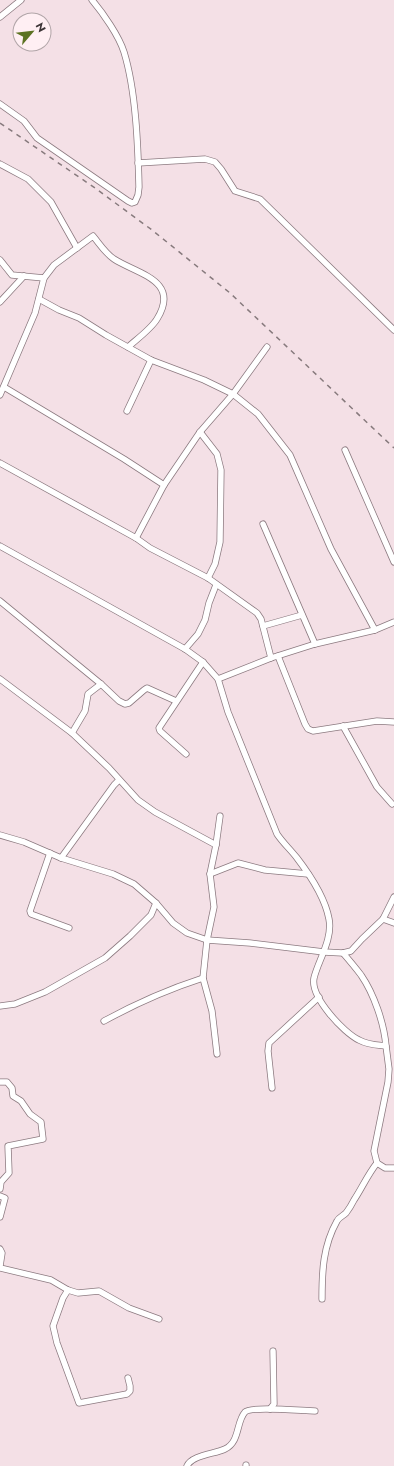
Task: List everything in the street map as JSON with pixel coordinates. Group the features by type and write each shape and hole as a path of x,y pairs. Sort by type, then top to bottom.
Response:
{"street":[{"path":"8,0 15,5"},
{"path":"0,17 21,0"},
{"path":"0,104 24,121 37,138 132,203 135,202 139,187 131,82 124,51 104,15 92,0"},
{"path":"138,163 206,159 215,162 222,169 236,191 260,199 316,256 394,330"},
{"path":"0,164 28,180 51,202 77,248"},
{"path":"0,395 35,313 44,278 54,265 93,236 112,258 153,279 161,288 164,300 156,320 128,347"},
{"path":"0,260 12,275 44,278"},
{"path":"0,302 24,276"},
{"path":"39,299 59,310 79,318 151,360 204,380 233,394 258,414 290,455 331,549 375,630"},
{"path":"136,538 164,485 200,432 233,394 267,347"},
{"path":"127,411 151,360"},
{"path":"4,387 124,459 164,485"},
{"path":"200,432 217,454 222,470 220,542 215,564 208,578"},
{"path":"345,450 394,562"},
{"path":"0,463 136,538 150,548 208,578 257,613 263,626 271,658"},
{"path":"263,524 315,644"},
{"path":"0,546 186,648 203,662 218,679 228,712 277,834 308,874 324,901 329,926 324,952 314,979 314,986 318,997 332,1016 349,1034 367,1044 386,1046"},
{"path":"186,648 198,634 216,585"},
{"path":"0,601 101,684 119,701 129,704 147,688 176,701"},
{"path":"263,626 302,615"},
{"path":"218,679 271,658 315,644 375,630 394,622"},
{"path":"278,656 308,729 313,731 377,721 394,722"},
{"path":"186,754 160,731 159,728 203,662"},
{"path":"0,679 72,733 109,768 138,800 155,812 216,845"},
{"path":"72,733 85,711 88,694 101,684"},
{"path":"343,726 377,787 392,804"},
{"path":"61,858 119,780"},
{"path":"217,1054 212,1011 203,978 207,940 214,907 210,874 220,816"},
{"path":"0,835 24,842 61,858 113,874 134,884 156,903 173,923 187,933 207,940 343,953 351,951 362,938 383,919 394,897"},
{"path":"50,853 30,911 31,914 69,928"},
{"path":"210,874 238,863 265,870 308,874"},
{"path":"0,1006 15,1004 46,992 105,958 151,915 156,903"},
{"path":"383,919 394,923"},
{"path":"343,953 361,976 369,990 382,1020 386,1036 389,1069 388,1082 374,1151 377,1163 386,1168 394,1168"},
{"path":"104,1021 182,984 203,978"},
{"path":"272,1088 268,1051 269,1043 318,997"},
{"path":"0,1082 7,1082 12,1088 13,1096 21,1101 30,1114 41,1122 43,1139 8,1146 9,1173 1,1182 0,1189"},
{"path":"322,1299 324,1256 329,1238 338,1219 346,1213 366,1182 370,1172 377,1163"},
{"path":"0,1196 5,1198 0,1217"},
{"path":"0,1249 2,1254 0,1267 51,1280 68,1290 78,1293 99,1291 129,1308 159,1319"},
{"path":"68,1290 63,1298 53,1326 57,1343 79,1403 126,1394 130,1391 128,1378"},
{"path":"270,1409 274,1404 273,1351"},
{"path":"187,1466 192,1460 230,1446 234,1441 246,1411 270,1409 315,1411"}],"railway":[{"path":"0,123 95,188 152,230 230,293 394,448"}]}
